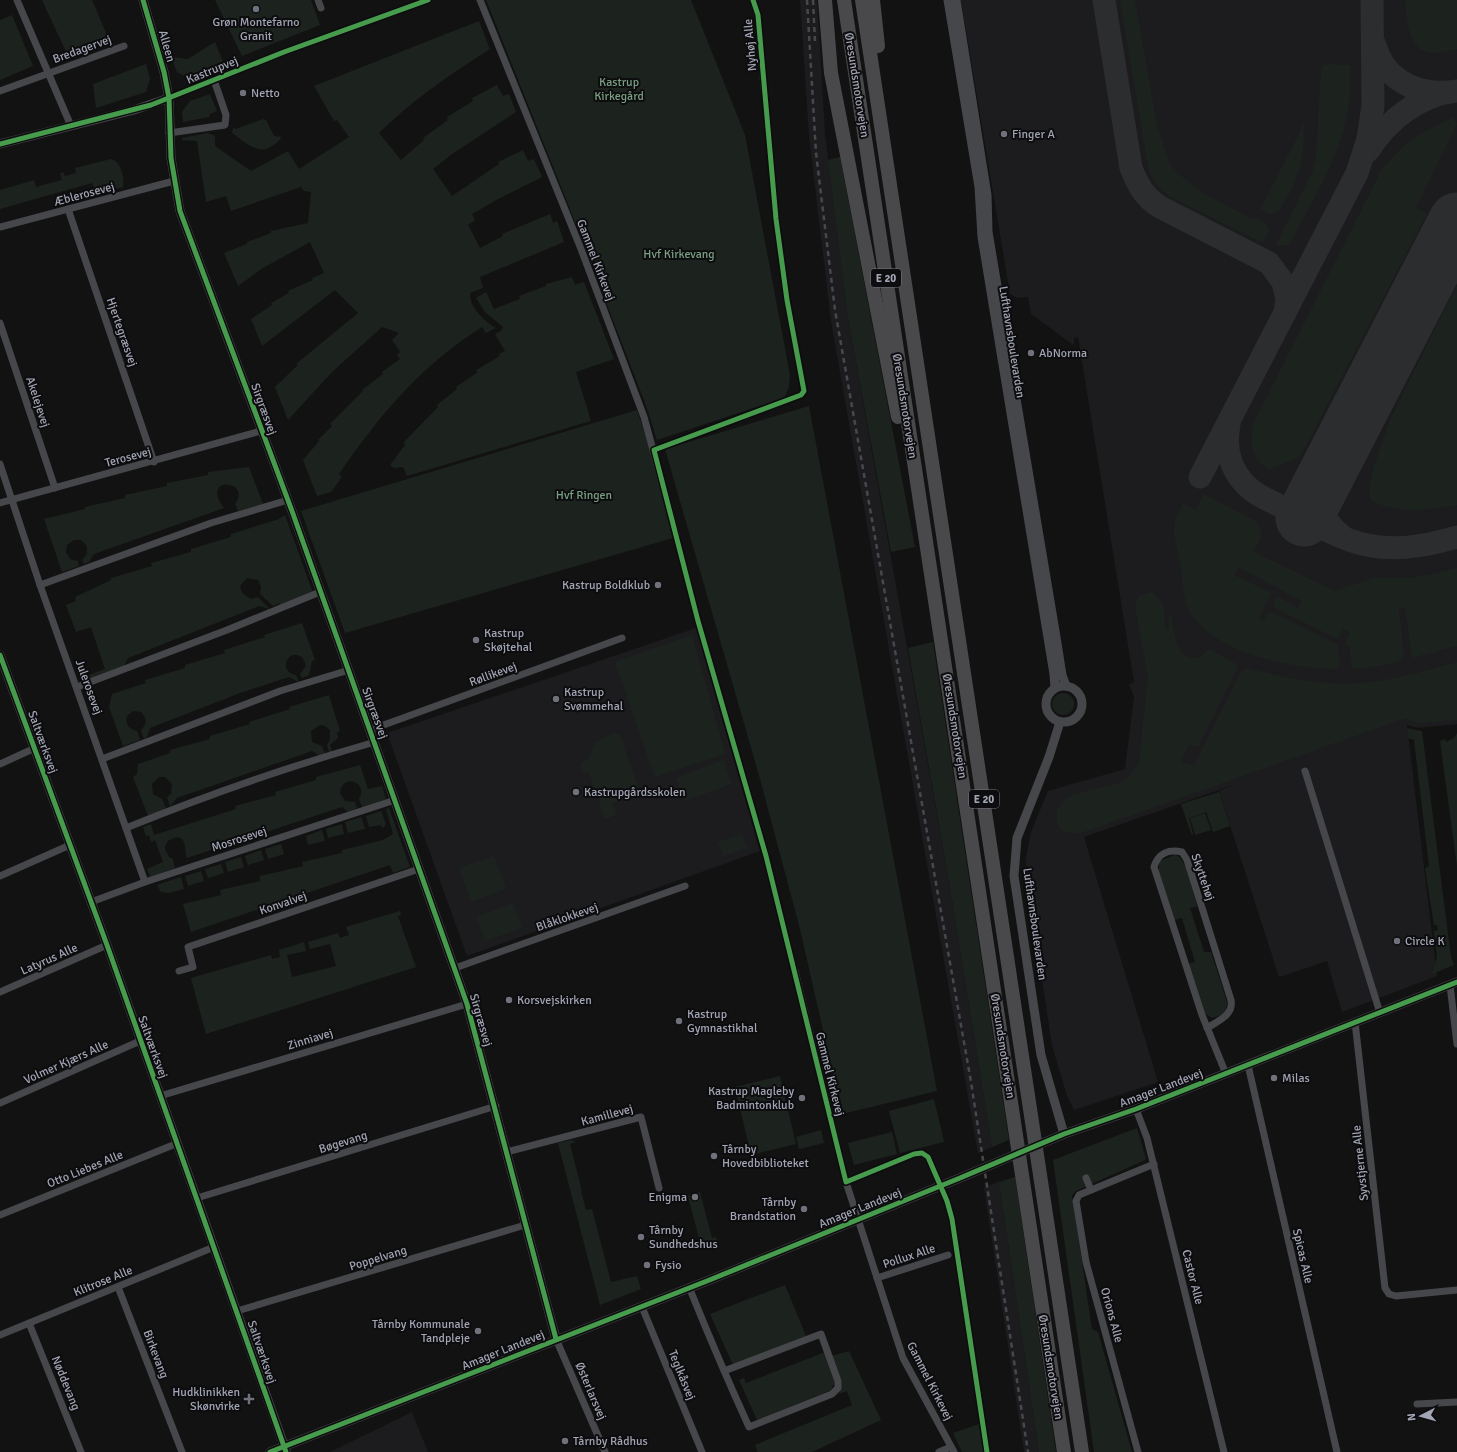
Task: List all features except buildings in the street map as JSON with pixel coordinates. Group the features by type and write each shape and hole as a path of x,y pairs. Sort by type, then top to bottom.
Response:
{"highway":[{"path":"825,0 831,73 915,507 928,557"},
{"name":"Øresundsmotorvejen","path":"844,0 1064,1452"},
{"name":"Øresundsmotorvejen","path":"862,0 1082,1452"},
{"path":"873,0 881,72 885,146"}],"street":[{"name":"Bredagervej","path":"17,0 71,126"},
{"name":"Alleen","path":"143,0 164,72 169,98"},
{"path":"318,0 321,8"},
{"name":"Kastrupvej","path":"0,144 134,110 426,0"},
{"name":"Gammel Kirkevej","path":"480,0 581,249 644,416 676,534"},
{"name":"Nyhøj Alle","path":"753,0 758,15 764,89"},
{"name":"Lufthavnsboulevarden","path":"948,0 979,187 982,237 1053,666 1055,688"},
{"name":"Lufthavnsboulevarden","path":"956,0 987,195 988,232 1062,675 1066,686"},
{"name":"Bredagervej","path":"0,91 124,46"},
{"name":"Kastrupvej","path":"169,133 225,125 226,115 214,80"},
{"name":"Sirgræsvej","path":"169,98 169,133 174,181 180,211 288,500 455,968 467,1004 496,1106 525,1225 556,1339"},
{"name":"Æblerosevej","path":"0,227 174,181"},
{"name":"Hjertegræsvej","path":"68,209 154,462"},
{"name":"Akelejevej","path":"0,322 55,488"},
{"name":"Terosevej","path":"0,504 261,431"},
{"name":"Julerosevej","path":"0,464 40,585 145,882"},
{"path":"40,585 211,523 288,500"},
{"path":"77,687 227,630 320,592"},
{"name":"Røllikevej","path":"370,730 622,638"},
{"name":"Saltværksvej","path":"0,655 107,945 285,1449"},
{"path":"102,759 280,691 349,670"},
{"path":"1066,686 1072,688 1080,696 1082,707 1076,717 1066,722 1060,722 1050,716 1046,705 1048,694 1055,688 1066,686"},
{"name":"Lufthavnsboulevarden","path":"1060,722 1050,757 1017,838 1014,876 1041,1055 1064,1134"},
{"name":"Sirgræsvej","path":"126,828 182,805 309,761 375,742"},
{"path":"0,764 35,748"},
{"path":"1305,771 1380,1013"},
{"name":"Mosrosevej","path":"91,902 145,882 395,800"},
{"path":"0,876 70,845"},
{"name":"Skyttehøj","path":"1207,1028 1226,1016 1230,1009 1231,1000 1187,860 1182,852 1173,850 1164,853 1156,859 1154,867 1207,1028 1226,1074"},
{"name":"Konvalvej","path":"179,971 193,967 188,947 419,869"},
{"name":"Blåklokkevej","path":"455,968 685,886"},
{"name":"Latyrus Alle","path":"0,992 107,945"},
{"name":"Gammel Kirkevej","path":"795,971 846,1182 903,1358 952,1449"},
{"path":"1454,984 1457,1044"},
{"name":"Amager Landevej","path":"270,1452 285,1449 556,1339 642,1307 960,1178 1064,1134 1136,1109 1454,984"},
{"name":"Zinniavej","path":"160,1096 467,1004"},
{"name":"Syvstjerne Alle","path":"1355,1022 1385,1288 1389,1294 1396,1296 1457,1290"},
{"name":"Volmer Kjærs Alle","path":"0,1103 140,1041"},
{"name":"Spicas Alle","path":"1248,1065 1337,1452"},
{"name":"Bøgevang","path":"197,1198 496,1106"},
{"name":"Castor Alle","path":"1136,1109 1147,1138 1154,1164 1224,1452"},
{"name":"Kamillevej","path":"507,1152 641,1117 659,1188"},
{"name":"Otto Liebes Alle","path":"0,1215 178,1144"},
{"name":"Orions Alle","path":"1138,1452 1086,1262 1076,1201 1078,1196 1154,1164"},
{"path":"1086,1178 1091,1190"},
{"name":"Poppelvang","path":"237,1312 525,1225"},
{"name":"Klitrose Alle","path":"0,1335 214,1247"},
{"name":"Pollux Alle","path":"877,1278 948,1255"},
{"name":"Birkevang","path":"118,1287 182,1452"},
{"path":"689,1288 724,1372 748,1427 832,1394 838,1388 838,1381 821,1334 724,1372"},
{"name":"Teglkåsvej","path":"642,1307 702,1452"},
{"name":"Nøddevang","path":"29,1323 81,1452"},
{"name":"Østerlarsvej","path":"556,1339 605,1452"},
{"path":"1417,1404 1457,1402"},
{"path":"939,1452 952,1449"}],"shaded area":[{"path":"800,0 817,0 825,134 848,318 950,887 992,1147 978,1153 831,321 809,136"},
{"path":"961,0 1457,0 1457,724 1418,728 1407,725 1437,976 1342,1012 1327,961 1279,977 1219,791 1236,784 1084,837 1158,1082 1074,1110 1067,1096 1052,1045 1027,883 1026,857 1031,832 1048,791 1125,769 1134,696 1129,685 1134,682 1078,337 1074,338 1074,344 1072,344 1031,314 1028,297 1018,298 1010,294"},
{"name":"Kastrupgårdsskolen","path":"696,628 760,851 467,956 387,733"},
{"path":"999,1182 1039,1452 1024,1452 984,1187"},
{"path":"412,1412 428,1452 330,1452"}],"green space":[{"path":"42,0 92,0 109,40 68,56"},
{"path":"215,0 311,0 320,25 242,56"},
{"path":"486,0 691,0 745,135 790,375 789,387 784,398 657,440 647,408 568,204"},
{"path":"1120,0 1135,0 1157,126 1171,168 1203,193 1254,220 1256,218 1266,224 1269,231 1263,242 1258,241 1169,196 1159,187 1149,172"},
{"path":"1405,0 1457,0 1457,49 1429,53 1420,48 1415,43 1409,30"},
{"path":"12,15 33,66 0,80 0,20"},
{"path":"479,21 490,49 446,78 418,99 379,133 401,160 424,140 423,138 448,120 447,117 473,101 472,98 497,85 503,96 509,94 516,112 452,154 433,169 452,196 499,164 498,162 523,150 528,161 534,159 542,177 472,214 475,220 468,225 480,248 503,236 502,234 550,214 553,223 557,221 564,242 480,277 483,288 470,293 470,298 478,314 496,328 486,333 482,327 439,358 420,375 386,412 354,452 339,474 342,477 331,492 317,496 303,460 319,441 318,440 332,426 330,424 363,391 362,390 383,374 382,372 400,359 397,355 400,352 392,340 399,333 382,327 332,372 288,420 275,387 298,365 296,364 358,313 335,290 262,346 251,319 272,305 271,303 289,293 288,291 313,280 312,278 324,273 310,242 261,269 238,286 224,253 271,233 271,231 308,223 311,192 304,191 301,187 231,211 226,196 206,202 197,141 182,140 182,138 208,133 215,136 215,146 251,171 288,151 299,169 349,137 337,120 334,121 314,86"},
{"path":"215,42 223,62 186,77 177,72 171,57 188,59"},
{"path":"146,64 150,79 146,92 96,108 93,84"},
{"path":"1330,64 1350,65 1349,106 1342,136 1322,184 1289,245 1276,245 1312,173 1316,158 1321,71 1323,66"},
{"path":"210,94 217,111 210,114 209,117 183,122 182,112 190,101"},
{"path":"1453,118 1457,124 1416,207 1427,214 1300,457 1268,470 1255,455 1253,450 1253,424 1381,171 1397,153 1413,139 1431,128"},
{"path":"263,119 266,120 274,136 281,137 278,142 267,149 251,146 232,133 233,128 236,129"},
{"path":"1303,119 1304,133 1302,157 1300,168 1292,189 1278,212 1270,214 1260,210 1299,134"},
{"path":"840,157 915,547 891,552 848,318 828,160"},
{"path":"111,159 117,163 121,170 123,187 97,194 92,183 0,209 0,190 34,180 36,187 62,180 60,173 63,172 65,176 76,173 75,168"},
{"path":"572,277 575,285 584,282 614,359 576,372 591,421 407,476 403,467 394,468 390,465 405,445 404,442 438,407 437,405 457,389 456,387 478,372 476,370 500,356 499,354 505,351 495,334 501,331 503,327 485,312 476,298 486,292 494,309 520,299 519,296 546,286 546,284"},
{"path":"1457,285 1457,505 1413,510 1390,508 1370,499 1370,485 1374,466 1390,420"},
{"path":"809,406 937,1091 842,1114 800,929 760,779 665,449"},
{"name":"Hvf Ringen","path":"637,410 648,443 673,538 345,633 301,511"},
{"path":"249,467 263,504 238,511 235,504 239,496 237,490 233,486 221,486 218,490 218,497 224,508 94,554 89,562 84,564 82,560 87,554 87,546 81,540 74,540 67,545 66,552 70,559 78,561 79,566 62,572 44,519 85,509 85,507 125,498 125,495 167,486 167,483 208,475 208,472"},
{"path":"1203,494 1256,521 1259,526 1261,537 1254,552 1334,591 1374,578 1407,578 1457,568 1457,646 1412,658 1405,608 1399,608 1404,656 1400,661 1375,667 1352,669 1350,647 1345,644 1350,632 1343,629 1338,639 1276,609 1273,604 1277,596 1298,608 1302,601 1238,567 1234,575 1271,593 1259,618 1264,621 1268,613 1274,613 1338,645 1340,664 1337,669 1298,666 1276,662 1233,647 1214,637 1199,624 1186,604 1174,531 1175,520 1183,503 1196,510"},
{"path":"285,515 313,593 280,606 279,603 273,606 260,594 261,587 258,580 247,578 240,586 242,593 251,599 258,597 270,609 259,606 128,658 124,666 90,679 89,675 105,669 91,627 76,632 66,605 76,601 75,597 111,580 111,578 152,566 151,563 191,552 191,549 231,537 231,534 279,519"},
{"path":"1152,592 1164,605 1165,629 1169,629 1169,617 1172,615 1173,628 1177,644 1186,656 1192,658 1199,657 1209,649 1236,664 1238,667 1199,746 1189,745 1181,762 1194,765 1241,672 1248,668 1293,679 1323,683 1354,683 1392,679 1457,662 1457,720 1418,723 1406,718 1084,832 1072,833 1061,830 1058,825 1057,815 1060,806 1067,798 1072,795 1120,783 1130,776 1139,762 1148,676 1136,613 1136,603 1139,596"},
{"path":"302,623 315,660 312,661 309,675 302,678 300,674 306,666 303,658 298,655 289,657 286,665 287,669 290,673 296,675 299,682 289,677 240,693 150,728 147,737 144,739 141,730 145,723 144,716 141,712 133,711 127,716 126,721 131,729 137,731 140,740 123,746 109,707 112,694 146,683 145,680 185,668 185,665 225,653 224,650 265,637 264,635"},
{"path":"692,635 725,754 655,777 615,662"},
{"path":"933,642 1009,1140 992,1147 950,887 908,648"},
{"path":"1059,693 1067,693 1074,700 1074,708 1067,715 1059,715 1052,708 1052,700"},
{"path":"329,695 340,731 337,732 338,738 330,745 332,752 329,752 327,745 330,740 330,730 325,726 320,725 311,731 312,742 322,746 325,754 320,756 312,751 177,798 170,807 167,797 171,794 172,784 165,777 159,777 152,784 153,794 162,799 166,808 148,816 133,777 137,774 138,764 170,753 170,750 210,739 210,736 250,724 249,722 290,709 289,707"},
{"path":"1407,728 1422,731 1451,957 1454,965 1432,974 1437,957 1434,931 1438,930 1437,925 1434,925 1425,868 1429,866 1414,740 1408,738"},
{"path":"614,732 620,735 640,793 612,803 616,815 605,819 589,772 583,773 580,764 590,755 595,743"},
{"path":"1457,733 1457,866 1440,741 1445,739 1446,742 1454,738"},
{"path":"723,760 731,784 685,801 676,778"},
{"path":"360,765 368,789 382,786 386,799 362,807 359,799 361,793 358,784 349,781 342,787 340,793 345,801 355,802 357,808 348,812 342,807 187,858 183,840 181,838 169,840 165,846 165,849 169,857 173,859 175,868 150,877 147,869 163,862 155,840 151,842 149,835 146,836 143,827 151,824 154,835 236,809 235,806 276,795 275,792 316,780 316,777"},
{"path":"1219,792 1230,826 1213,832 1202,800 1206,812 1189,818 1193,834 1192,836 1181,804"},
{"path":"389,808 410,867 393,873 390,865 191,932 183,904 221,895 220,890 260,881 260,876 303,866 302,862 342,853 342,850 383,840 393,834 386,809"},
{"path":"381,811 386,824 384,827 382,828 381,825 369,827 366,816"},
{"path":"1205,813 1211,830 1195,835 1190,818"},
{"path":"361,817 365,829 348,833 345,822"},
{"path":"342,824 344,834 328,838 326,829"},
{"path":"322,830 325,841 308,845 306,836"},
{"path":"742,834 747,848 723,856 718,842"},
{"path":"281,844 284,854 268,859 265,849"},
{"path":"261,850 264,860 248,865 245,856"},
{"path":"1175,855 1183,862 1192,884 1197,905 1196,907 1190,908 1204,952 1211,952 1227,1002 1226,1011 1223,1015 1212,1018 1204,1013 1188,964 1195,962 1182,918 1174,920 1159,874 1160,861"},
{"path":"494,856 506,889 471,902 459,868"},
{"path":"241,857 244,867 228,872 225,862"},
{"path":"221,864 224,873 208,878 205,869"},
{"path":"201,871 204,881 188,886 185,876"},
{"path":"181,877 184,889 169,893 161,892 157,885"},
{"path":"513,903 522,928 485,941 476,917"},
{"path":"400,911 401,915 398,916 416,967 206,1034 191,978 271,955 272,959 280,957 279,950 304,942 306,951 287,955 292,977 336,966 330,944 310,949 308,942 338,933 340,938 349,935 346,927"},
{"path":"780,1076 796,1144 751,1155 735,1087"},
{"path":"934,1099 944,1142 900,1153 889,1111"},
{"path":"1137,1128 1146,1159 1076,1191 1072,1195 1092,1329 1098,1332 1132,1452 1094,1452 1053,1160"},
{"path":"821,1130 824,1143 799,1149 796,1137"},
{"path":"892,1132 897,1154 854,1165 848,1143"},
{"path":"571,1140 576,1142 570,1144 586,1210 592,1209 611,1282 637,1276 641,1289 600,1305 558,1143"},
{"path":"1015,1177 1056,1452 1039,1452 999,1182"},
{"path":"700,1192 712,1238 716,1237 717,1240 712,1243 713,1247 702,1250 688,1196"},
{"path":"785,1285 806,1336 733,1365 710,1314"},
{"path":"849,1351 881,1420 812,1452 758,1452 755,1445 852,1405 847,1391 839,1394 842,1381 831,1356"},
{"path":"825,1352 835,1382 831,1390 757,1420 739,1380 744,1378 746,1383"},
{"path":"979,1424 984,1452 962,1452 953,1433"}],"taxiway":[{"path":"1104,0 1131,168 1139,185 1146,195 1160,207 1269,263 1283,282 1287,299 1285,313"},
{"path":"1200,477 1357,173 1368,139 1373,105 1372,0"},
{"path":"1375,45 1385,66 1401,81 1421,90 1444,92"},
{"path":"1368,151 1385,129 1406,111 1430,98 1443,93 1457,91"},
{"path":"1229,425 1228,448 1231,462 1238,476 1247,487 1263,497 1343,538 1367,545 1399,548 1418,546 1457,537"},
{"path":"1325,479 1322,495 1323,510 1329,523 1341,535"}],"runway":[{"path":"1304,518 1457,221"}],"railway":[{"path":"807,0 816,153 835,310 971,1082 1028,1452"},
{"path":"813,0 815,42"}],"cycle path":[{"path":"143,0 164,72 169,98 171,158 180,211 292,511 467,1004 556,1339"},
{"path":"0,144 151,105 284,52 428,0"},
{"path":"753,0 758,15 776,219 787,300 804,391 801,395 654,450 698,621 766,856 846,1182 914,1154 922,1153 928,1157 947,1201 952,1219 987,1452"},
{"path":"0,655 107,945 286,1452"},
{"path":"270,1452 707,1281 1064,1134 1136,1109 1457,982"}],"place":[{"name":"Grøn Montefarno Granit","path":"256,9"},
{"name":"Netto","path":"243,93"},
{"name":"Finger A","path":"1004,134"},
{"name":"AbNorma","path":"1031,353"},
{"name":"Kastrup Boldklub","path":"658,585"},
{"name":"Kastrup Skøjtehal","path":"476,640"},
{"name":"Kastrup Svømmehal","path":"556,699"},
{"name":"Kastrupgårdsskolen","path":"576,792"},
{"name":"Circle K","path":"1397,941"},
{"name":"Korsvejskirken","path":"509,1000"},
{"name":"Kastrup Gymnastikhal","path":"679,1021"},
{"name":"Milas","path":"1274,1078"},
{"name":"Kastrup Magleby Badmintonklub","path":"802,1098"},
{"name":"Tårnby Hovedbiblioteket","path":"714,1156"},
{"name":"Enigma","path":"695,1197"},
{"name":"Tårnby Brandstation","path":"804,1209"},
{"name":"Tårnby Sundhedshus","path":"641,1237"},
{"name":"Fysio","path":"647,1265"},
{"name":"Tårnby Kommunale Tandpleje","path":"478,1331"},
{"name":"Hudklinikken Skønvirke","path":"249,1399"},
{"name":"Tårnby Rådhus","path":"565,1441"}],"park label":[{"name":"Kastrup Kirkegård","path":"619,89"},
{"name":"Hvf Kirkevang","path":"679,254"}]}
